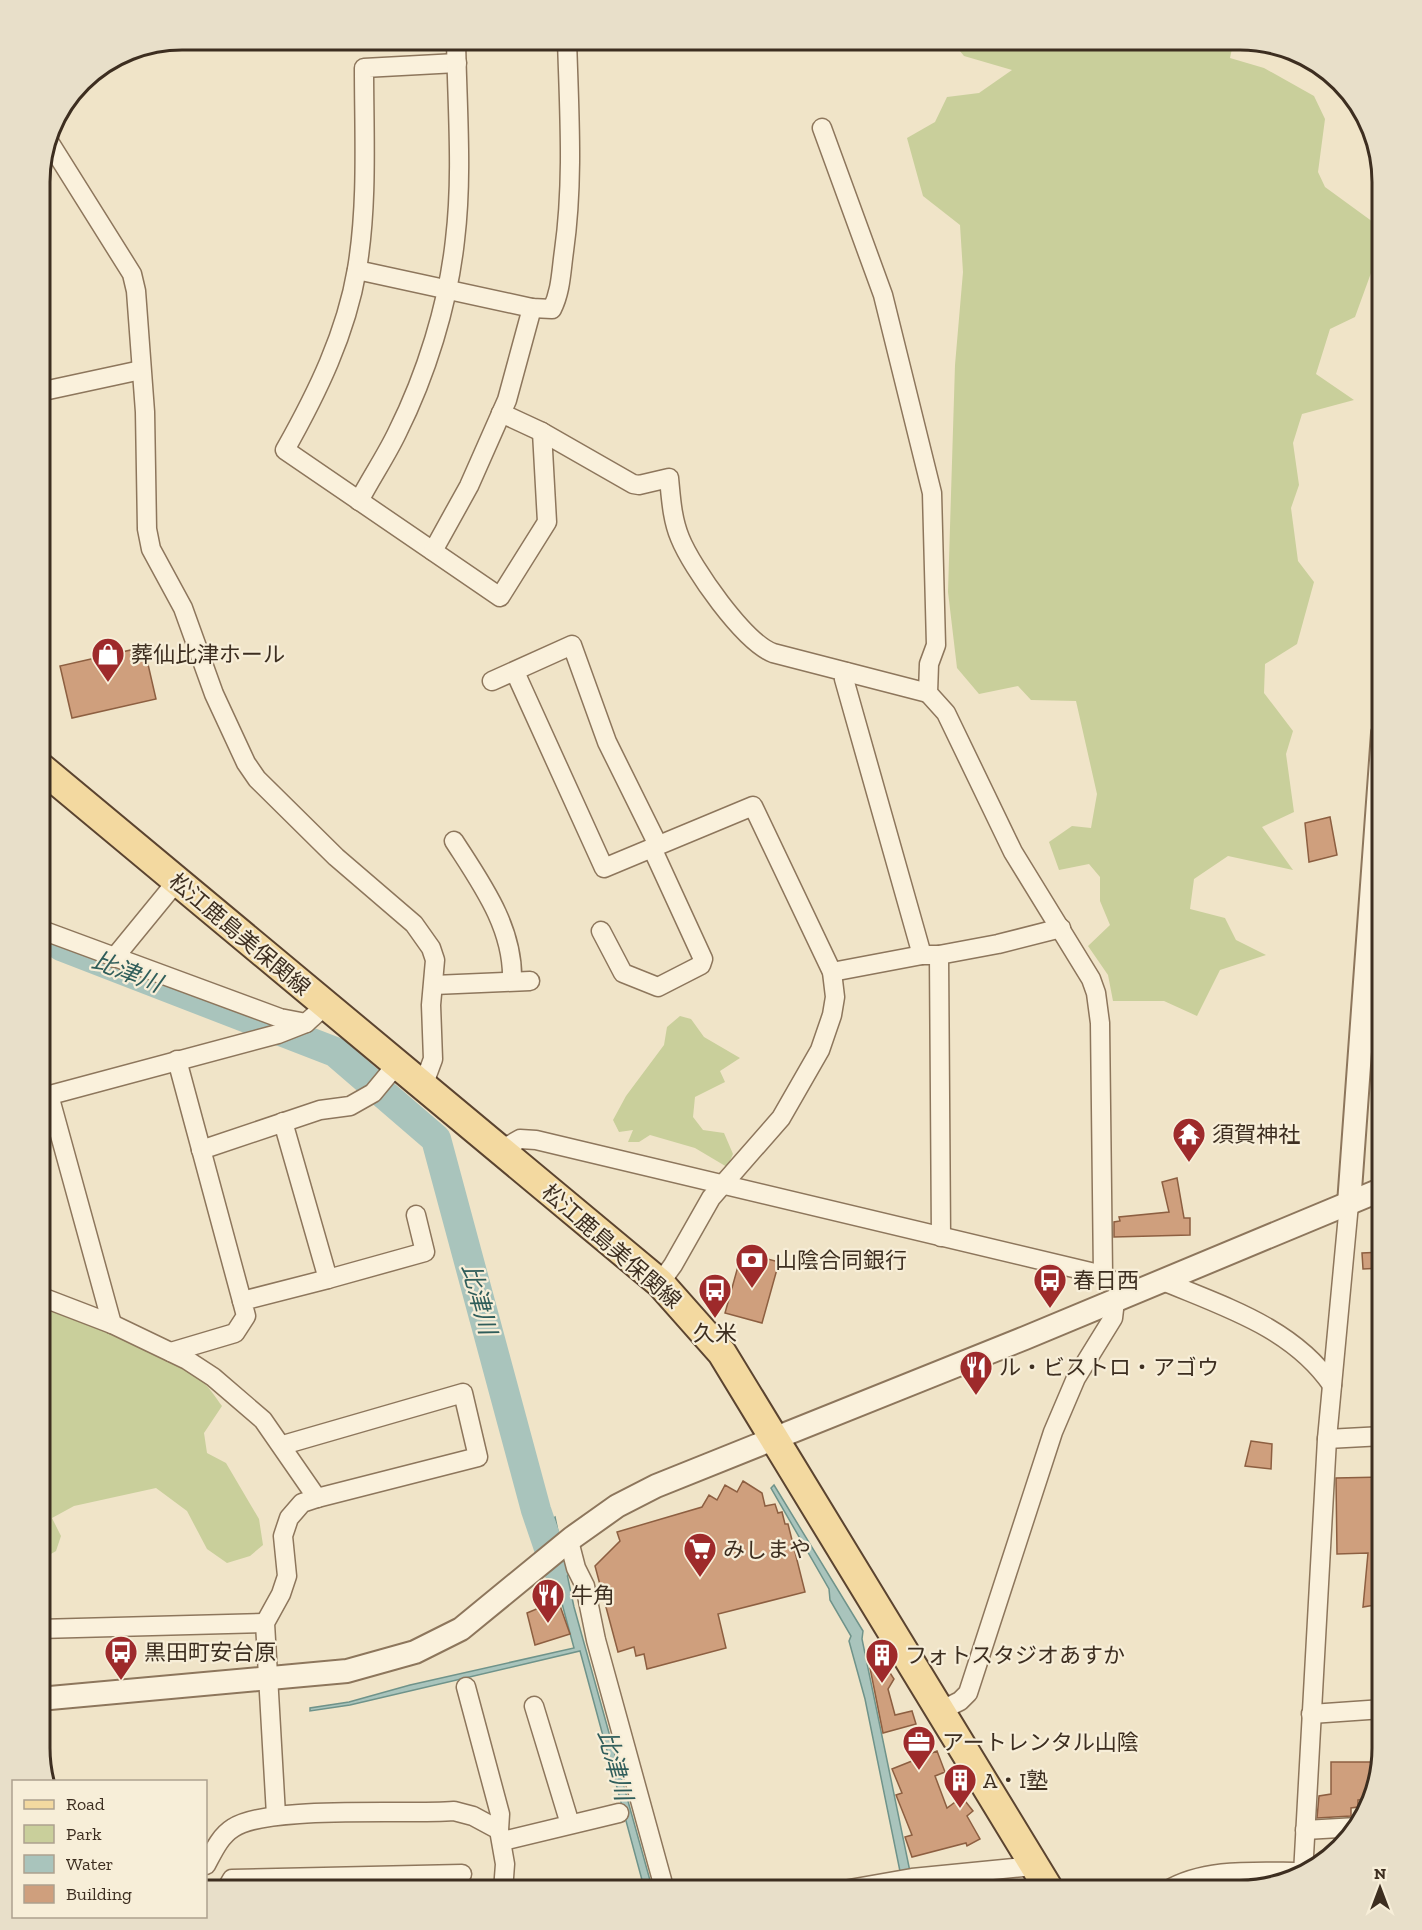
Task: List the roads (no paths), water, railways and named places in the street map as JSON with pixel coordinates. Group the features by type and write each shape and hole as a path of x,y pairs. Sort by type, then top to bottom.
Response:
{"main road":[{"name":"松江鹿島美保関線","path":"50,775 177,881 309,1018 384,1080 423,1086 660,1283 722,1353 938,1712 1043,1880"}],"street":[{"path":"359,501 397,433 415,390 430,347 445,289 455,242 458,203 456,50"},
{"path":"357,270 532,308 552,309 558,296 569,217 571,164 567,50"},
{"path":"457,63 364,68 363,193 357,270 330,363 285,450 500,597 547,522 542,432"},
{"path":"822,128 883,295 932,493 936,645 929,664 928,693"},
{"path":"54,149 132,274 136,291 147,529 151,549 183,608 214,694 242,754 257,779 336,856 414,924 431,948 435,960 431,1005 433,1059 423,1086"},
{"path":"433,551 469,486 501,414 517,369 532,308"},
{"path":"50,390 141,370"},
{"path":"501,414 542,432 633,484 639,485 669,478 672,511 681,540 714,594 757,644 773,652 928,693 946,713 1013,852 1091,979 1098,1009 1103,1275"},
{"path":"492,681 572,645 611,750 703,959 701,965 658,987 623,973 601,930"},
{"path":"515,672 604,868 753,806 832,972 835,997 832,1015 820,1050 781,1118 711,1198 673,1265 660,1283"},
{"path":"846,672 844,679 856,728 931,955 941,1237"},
{"path":"434,985 521,981 491,898 454,841"},
{"path":"114,958 177,881"},
{"path":"832,972 998,944 1061,928"},
{"path":"50,933 280,1018 309,1018"},
{"path":"1303,1864 1327,1439 1372,946"},
{"path":"50,1095 278,1034 309,1018"},
{"path":"171,1352 235,1333 246,1316 177,1060"},
{"path":"201,1150 320,1110 350,1107 384,1080"},
{"path":"50,1117 112,1323"},
{"path":"283,1122 327,1280"},
{"path":"501,1150 520,1139 536,1140 1103,1275 1119,1285 1121,1298 1113,1318 1076,1378 1053,1432 968,1693 960,1701 938,1712"},
{"path":"50,1698 347,1671 415,1652 460,1629 568,1541 617,1506 656,1486 1372,1194"},
{"path":"242,1301 425,1252 416,1215"},
{"path":"1163,1281 1242,1315 1279,1334 1311,1357 1332,1385"},
{"path":"50,1300 112,1323 171,1352 213,1377 263,1420 283,1445 317,1498"},
{"path":"276,1815 270,1678 265,1623 281,1594 287,1576 283,1536 290,1518 302,1503 317,1498 478,1457 462,1393 283,1445"},
{"path":"1327,1439 1372,1437"},
{"path":"568,1541 576,1568 585,1586 596,1640 663,1880"},
{"path":"50,1629 265,1623"},
{"path":"466,1687 500,1814 506,1864 504,1880"},
{"path":"534,1706 570,1824"},
{"path":"1311,1713 1372,1710"},
{"path":"207,1863 220,1840 233,1827 276,1815 454,1811 473,1815 501,1836 570,1824 619,1812"},
{"path":"1305,1830 1346,1828"},
{"path":"900,1880 1034,1866"},
{"path":"406,1880 462,1874"},
{"path":"1186,1880 1203,1876 1281,1874"},
{"path":"231,1880 268,1880"}],"water":[{"path":"774,1485 863,1631 862,1639 912,1880 902,1880 865,1699 849,1641 851,1636 830,1600 829,1589 771,1488"},
{"path":"555,1517 574,1607 650,1880 642,1880 580,1651 350,1705 310,1711 310,1708 349,1702 410,1685 574,1648 554,1574 539,1530"}],"waterway":[{"name":"比津川","path":"61,946 335,1052 436,1139 536,1510 555,1566"}],"place":[{"name":"葬仙比津ホール","path":"108,683"},
{"name":"須賀神社","path":"1189,1163"},
{"name":"山陰合同銀行","path":"752,1289"},
{"name":"春日西","path":"1050,1309"},
{"name":"久米","path":"715,1319"},
{"name":"ル・ビストロ・アゴウ","path":"976,1396"},
{"name":"みしまや","path":"700,1578"},
{"name":"牛角","path":"548,1624"},
{"name":"黒田町安台原","path":"121,1681"},
{"name":"フォトスタジオあすか","path":"882,1684"},
{"name":"アートレンタル山陰","path":"919,1771"},
{"name":"A・I塾","path":"960,1809"}]}
